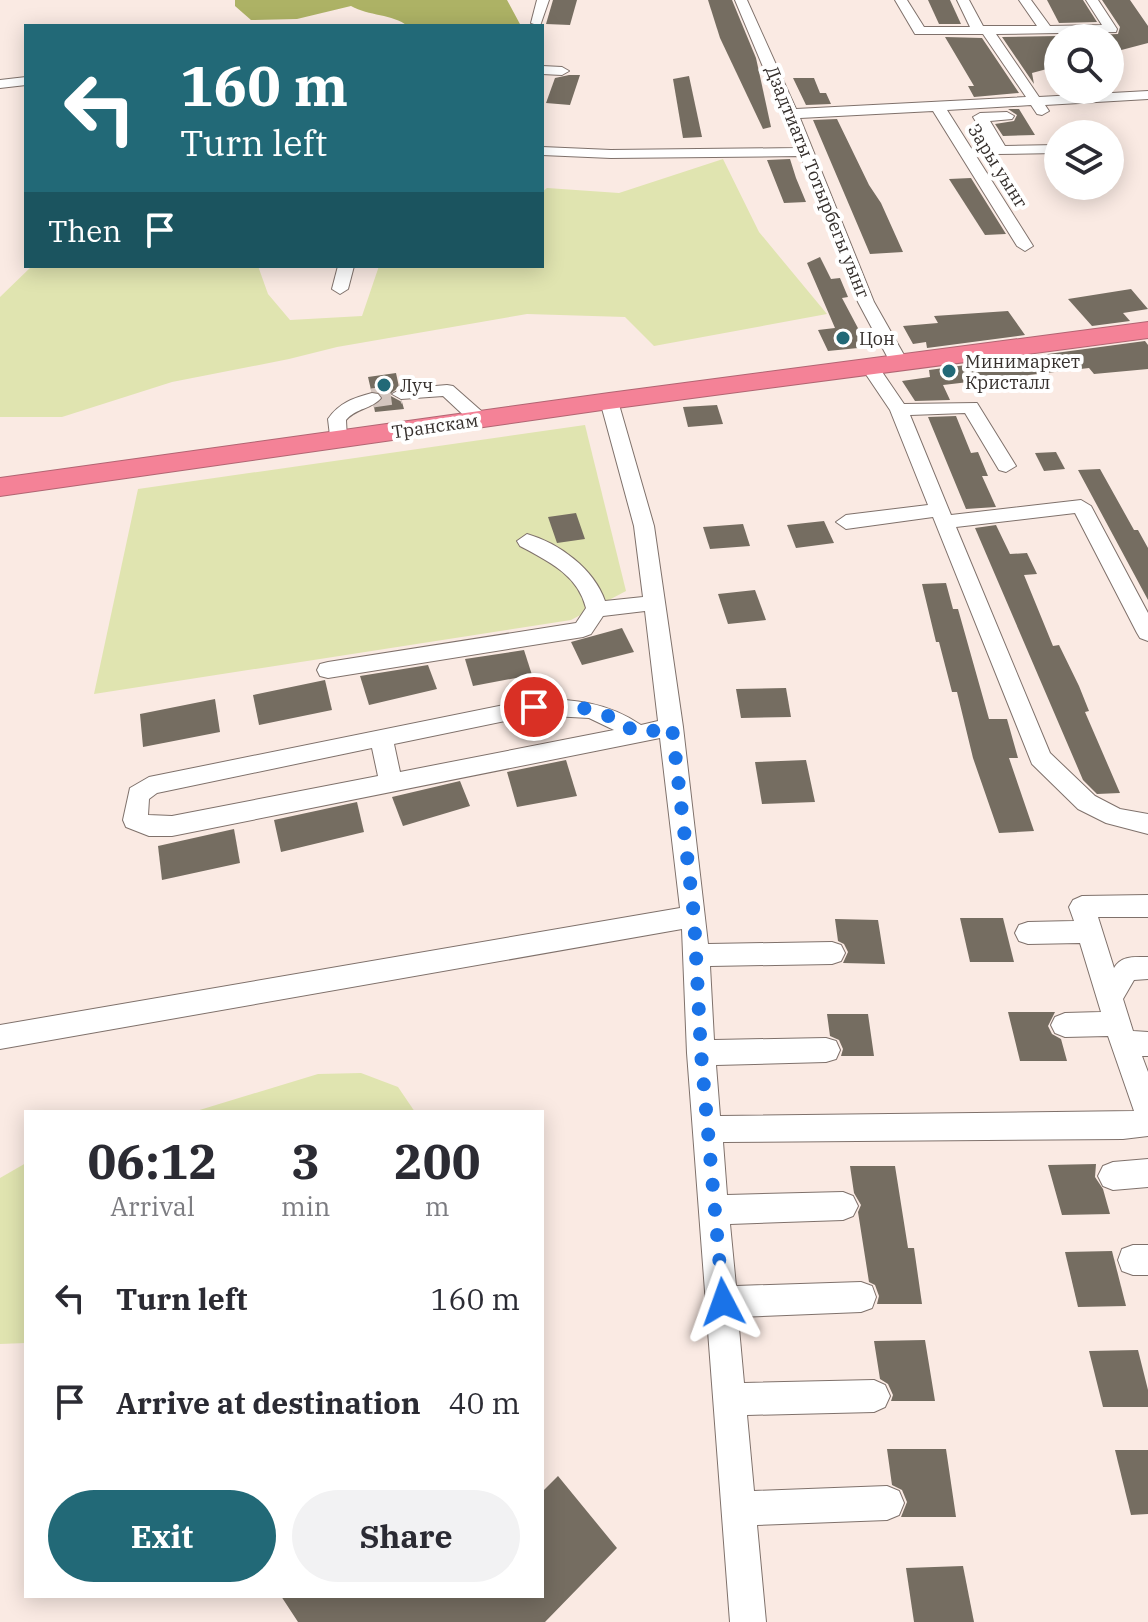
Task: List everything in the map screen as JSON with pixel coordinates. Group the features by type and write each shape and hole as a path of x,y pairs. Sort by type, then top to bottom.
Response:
{"highway":[{"name":"Транскам","path":"0,487 609,401 1148,331"}],"street":[{"path":"537,23 543,0"},
{"name":"Дзадтиаты Тотырбегы уынг","path":"741,0 791,114 866,302 899,362"},
{"path":"901,0 920,31 1044,30"},
{"path":"963,0 1044,114 980,117 1001,151 1044,149"},
{"path":"1025,0 1044,26"},
{"path":"1092,0 1108,24"},
{"path":"544,70 562,71"},
{"path":"0,97 13,83"},
{"path":"791,114 1148,95"},
{"name":"Зары уынг","path":"937,106 1025,246"},
{"path":"544,151 611,154 806,152"},
{"path":"340,289 345,268"},
{"path":"870,367 899,410 1040,758 1065,787 1096,811 1148,824"},
{"path":"401,394 447,390 480,420"},
{"path":"338,440 337,419 346,408 372,398"},
{"path":"609,401 644,526 694,916 701,1053 748,1622"},
{"path":"899,410 971,407 1006,466"},
{"path":"846,522 1081,506 1148,633"},
{"path":"328,670 583,629 597,609 595,593 563,560 527,541"},
{"path":"597,609 655,603"},
{"path":"638,734 613,716 592,708 534,707 173,779 149,786 138,795 135,820 149,826 172,826 391,783 638,734 672,727"},
{"path":"381,737 391,783"},
{"path":"1028,933 1148,906"},
{"path":"0,1037 694,916"},
{"path":"1086,919 1124,1027 1148,1110"},
{"path":"695,955 832,953"},
{"path":"1124,1027 1127,969 1148,968"},
{"path":"1065,1025 1124,1027"},
{"path":"701,1053 826,1050"},
{"path":"709,1129 982,1128 1148,1123"},
{"path":"1113,1176 1148,1173"},
{"path":"716,1210 843,1206"},
{"path":"723,1302 861,1297"},
{"path":"731,1399 874,1396"},
{"path":"738,1509 887,1503"}],"green space":[{"path":"235,0 507,0 520,24 404,24 351,6 297,19 251,20 235,6"},
{"path":"723,159 759,232 827,314 654,346 625,317 527,314 337,347 172,382 62,417 0,417 0,297 30,268 259,268 268,294 290,320 362,316 378,268 544,268 544,190 547,188 619,193"},
{"path":"585,425 626,591 571,620 94,694 138,489"},
{"path":"361,1073 398,1087 414,1110 200,1110 318,1074"},
{"path":"24,1164 24,1343 0,1344 0,1178"}],"building":[{"path":"553,0 577,0 570,25 546,24"},
{"path":"708,0 732,0 756,58 771,127 763,129 720,38"},
{"path":"928,0 950,0 961,24 939,24"},
{"path":"1047,0 1083,0 1097,22 1059,23"},
{"path":"1102,0 1130,0 1148,26 1148,43 1124,49 1124,24 1118,24"},
{"path":"1044,36 1044,70 1032,73 1034,84 1002,37"},
{"path":"945,37 982,38 1019,93 974,97 968,86 974,86"},
{"path":"580,75 570,105 546,103 555,78"},
{"path":"689,76 702,137 683,138 673,79"},
{"path":"793,78 814,78 820,93 826,93 831,104 806,105"},
{"path":"1008,109 1019,109 1035,135 1003,136 995,124 1014,121 1017,115"},
{"path":"837,119 903,252 870,254 813,120"},
{"path":"790,159 806,202 784,203 767,160"},
{"path":"971,178 1006,234 985,235 949,179"},
{"path":"820,257 831,279 840,278 848,297 842,298 868,347 828,351 818,330 835,328 807,263"},
{"path":"1131,289 1148,309 1123,313 1130,321 1092,326 1068,299"},
{"path":"1008,311 1025,335 927,348 926,342 913,344 903,326 938,323 934,316"},
{"path":"1145,341 1148,345 1148,369 1094,374 1089,368 943,385 950,400 915,401 902,381 930,377 929,370"},
{"path":"396,373 399,387 389,395 402,402 404,409 375,412 374,407 384,398 378,391 371,390 368,377"},
{"path":"717,405 723,424 688,427 683,407"},
{"path":"956,416 971,453 978,452 988,476 982,476 996,507 966,509 928,417"},
{"path":"1056,452 1065,469 1044,471 1035,453"},
{"path":"1100,469 1134,530 1138,530 1148,548 1148,600 1078,470"},
{"path":"576,513 585,539 557,543 548,517"},
{"path":"824,521 834,543 796,548 787,525"},
{"path":"743,524 750,546 710,549 703,527"},
{"path":"996,525 1010,554 1027,553 1037,574 1024,575 1053,646 1059,645 1079,686 1089,711 1085,712 1120,793 1097,794 1083,780 975,528"},
{"path":"946,583 953,609 958,609 989,719 1007,719 1018,758 1009,758 1034,831 999,833 973,758 957,692 952,692 939,642 936,642 922,584"},
{"path":"755,590 766,620 728,624 718,594"},
{"path":"622,628 634,652 582,665 571,642"},
{"path":"524,650 532,675 473,686 465,659"},
{"path":"428,665 437,689 369,705 360,676"},
{"path":"325,680 332,710 259,725 253,695"},
{"path":"786,688 791,717 741,718 736,689"},
{"path":"215,699 220,732 143,747 140,714"},
{"path":"566,760 577,796 517,807 507,772"},
{"path":"806,760 815,802 762,804 755,762"},
{"path":"460,781 470,806 403,826 392,797"},
{"path":"357,802 364,832 281,852 274,820"},
{"path":"234,829 240,863 162,880 158,846"},
{"path":"960,918 1003,918 1014,962 970,962"},
{"path":"835,919 878,920 885,964 843,963 848,952 844,944 838,941"},
{"path":"1008,1012 1055,1012 1048,1026 1052,1034 1061,1039 1067,1061 1020,1061"},
{"path":"827,1014 868,1014 874,1056 841,1056 843,1049 839,1040 830,1036"},
{"path":"1096,1164 1095,1177 1103,1189 1110,1214 1062,1215 1048,1165"},
{"path":"850,1166 895,1166 908,1248 914,1248 922,1304 877,1304 879,1296 875,1285 869,1282 858,1212 861,1205 854,1193"},
{"path":"1112,1251 1126,1306 1078,1307 1065,1252"},
{"path":"925,1340 935,1401 891,1401 893,1395 888,1384 880,1379 874,1341"},
{"path":"1138,1350 1148,1390 1148,1407 1103,1407 1089,1351"},
{"path":"887,1449 946,1449 956,1517 901,1517 907,1502 902,1490 892,1485"},
{"path":"1115,1450 1148,1450 1148,1514 1131,1515"},
{"path":"558,1476 617,1548 545,1622 298,1622 282,1598 544,1598 544,1490"},
{"path":"963,1566 974,1622 914,1622 906,1568"}],"tunnel":[{"path":"372,398 401,394"}],"place":[{"name":"Цон","path":"843,338"},
{"name":"Минимаркет Кристалл","path":"949,371"},
{"name":"Луч","path":"384,385"}],"route":[{"path":"534,707 592,708 613,716 638,734 672,727 694,916 701,1053 723,1302"}]}
